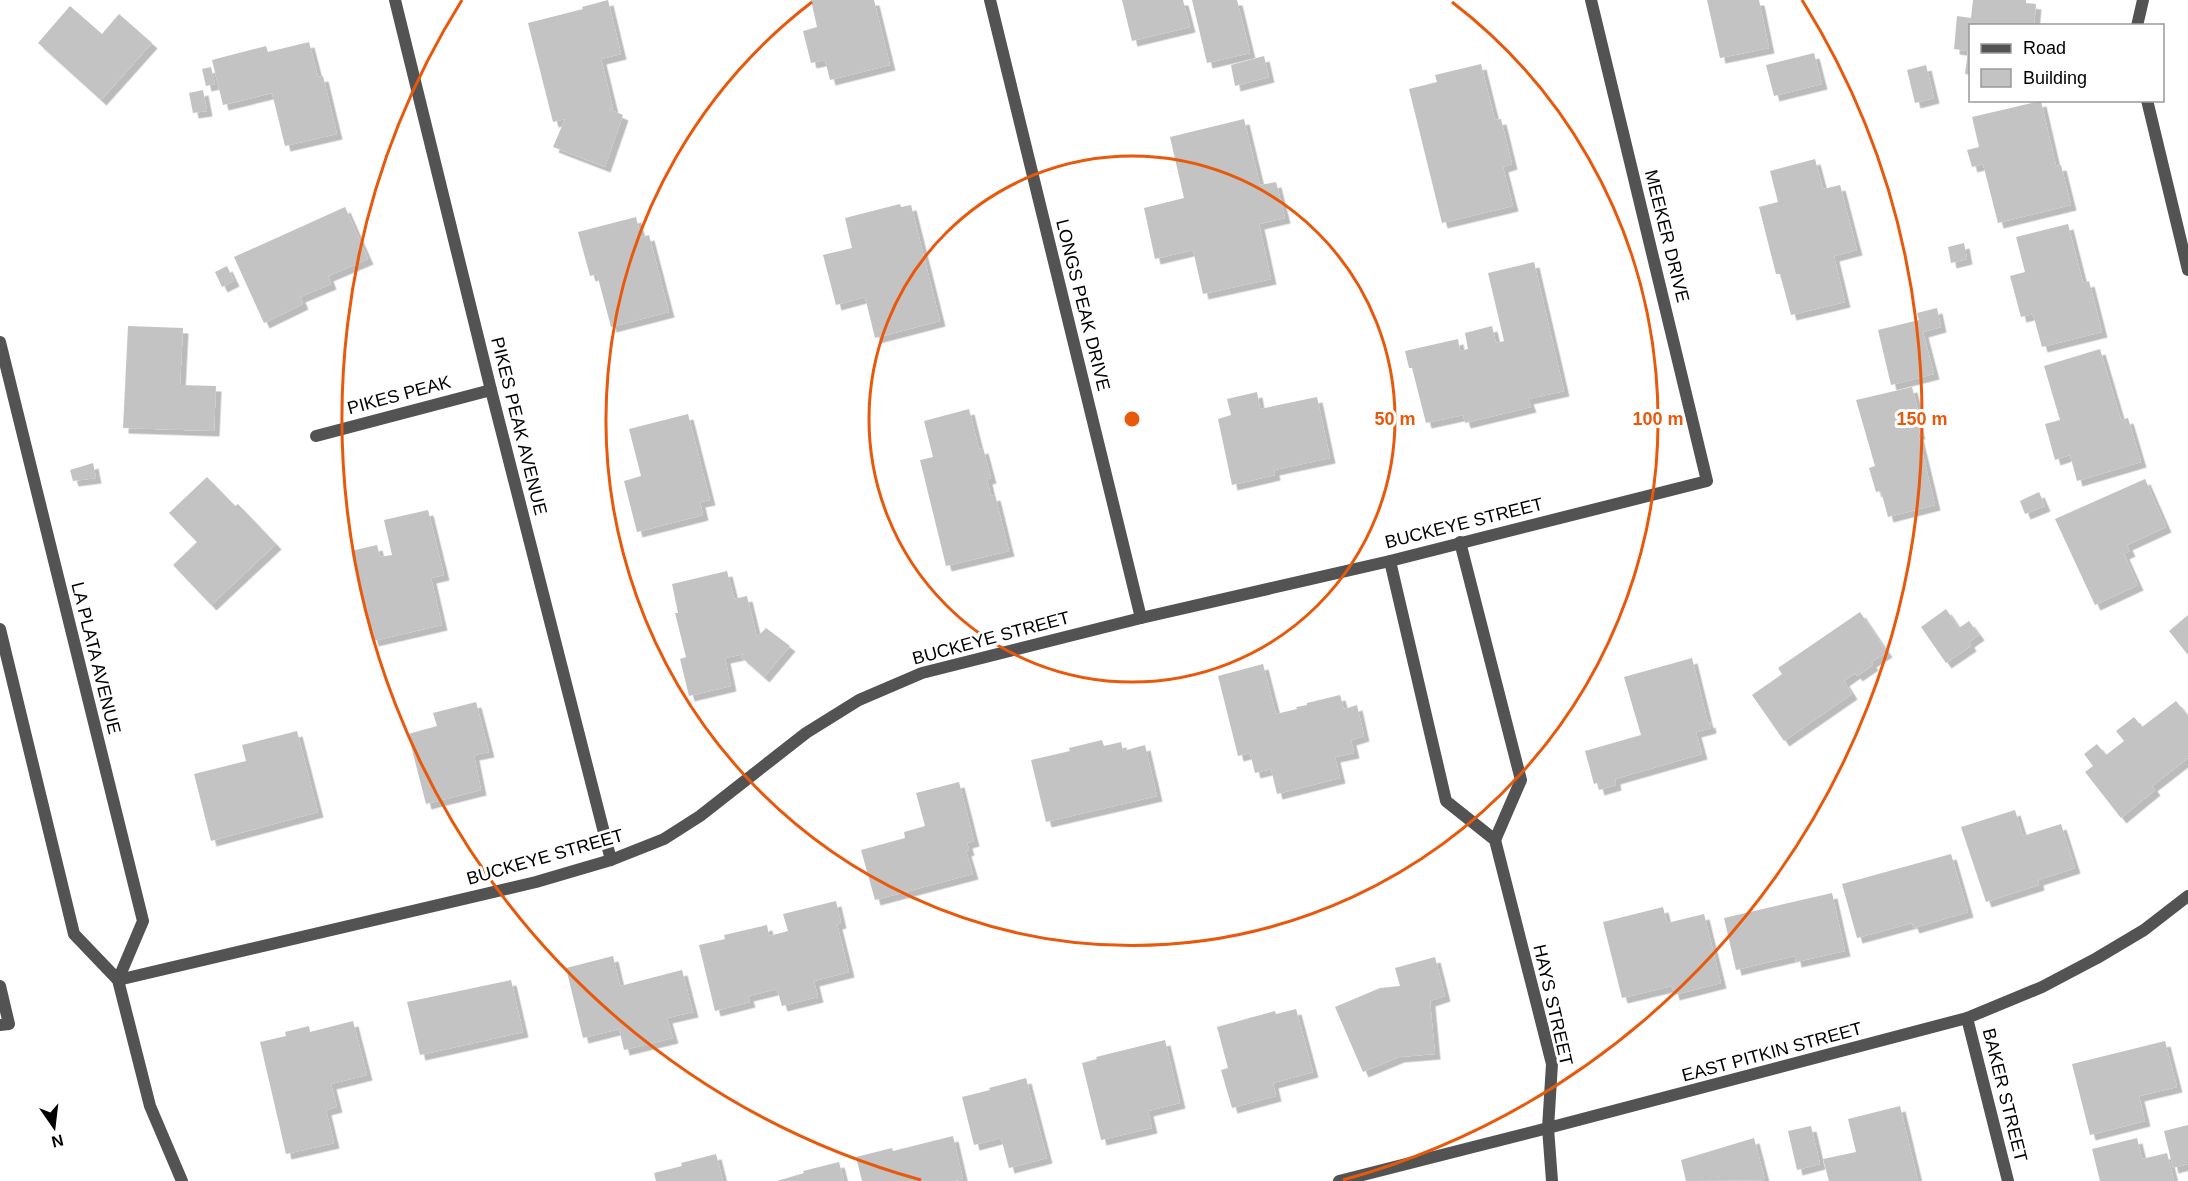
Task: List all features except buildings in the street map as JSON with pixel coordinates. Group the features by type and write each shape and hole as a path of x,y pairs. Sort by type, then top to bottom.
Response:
{"street":[{"name":"PIKES PEAK AVENUE","path":"395,0 491,390 611,860"},
{"name":"LONGS PEAK DRIVE","path":"990,0 1141,618"},
{"name":"MEEKER DRIVE","path":"1591,0 1707,481"},
{"path":"2137,24 2143,0"},
{"path":"2146,102 2188,270"},
{"name":"LA PLATA AVENUE","path":"0,342 143,921 118,980"},
{"name":"PIKES PEAK","path":"316,436 491,390"},
{"name":"BUCKEYE STREET","path":"118,980 536,882 611,860 664,839 700,816 806,733 859,700 922,673 1141,618 1390,561 1707,481"},
{"path":"1390,561 1446,801 1495,840 1521,780 1460,543"},
{"path":"0,628 74,934 118,980 150,1106 182,1181"},
{"name":"HAYS STREET","path":"1495,840 1552,1064 1548,1128 1552,1181"},
{"name":"EAST PITKIN STREET","path":"1339,1181 1967,1018 2042,987 2097,958 2144,930 2188,896"},
{"path":"0,986 9,1024 0,1025"},
{"name":"BAKER STREET","path":"1967,1018 2008,1181"}]}
